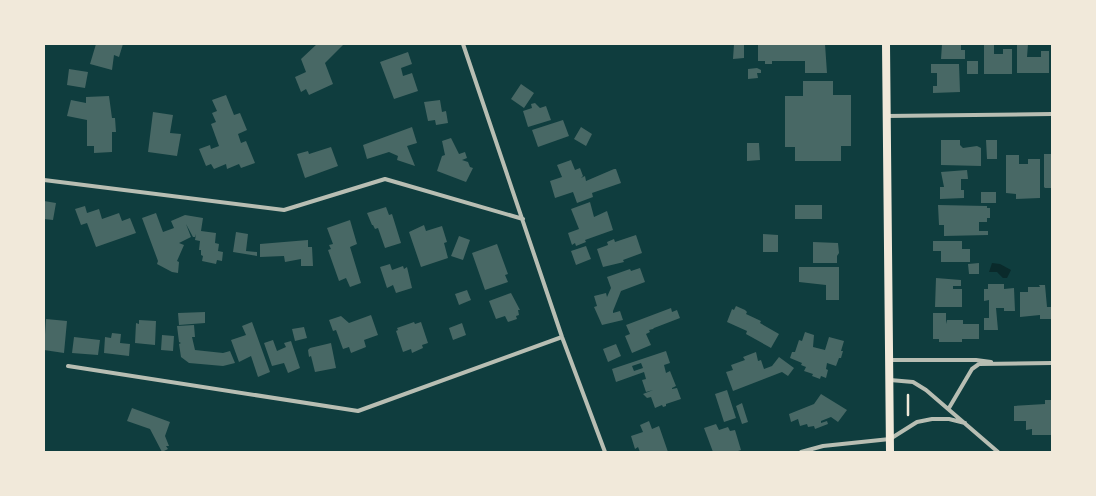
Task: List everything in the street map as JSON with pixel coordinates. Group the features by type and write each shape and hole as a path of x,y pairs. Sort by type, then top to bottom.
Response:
{"main road":[{"path":"886,44 891,360 890,452"}],"street":[{"path":"463,44 562,338 605,452"},
{"path":"886,116 1052,114"},
{"path":"44,180 284,210 385,179 523,219"},
{"path":"68,366 358,411 562,338"},
{"path":"891,360 976,360 999,363"},
{"path":"949,408 972,369 980,364 1052,362"},
{"path":"890,380 913,382 949,408 998,452"},
{"path":"801,452 823,446 890,439 917,422 932,419 949,419 965,423"}],"path":[{"path":"908,394 908,415"}],"water":[{"path":"992,263 1000,264 1011,270 1007,278 1003,278 997,272 989,272"}],"building":[{"path":"96,44 123,44 119,57 114,55 112,70 90,64"},
{"path":"317,44 344,44 325,63 333,84 309,95 306,89 301,92 295,77 306,72 301,59"},
{"path":"734,44 744,44 744,58 733,59"},
{"path":"758,44 825,44 827,73 805,73 805,61 772,61 772,64 765,64 765,61 758,61"},
{"path":"942,44 961,44 961,50 965,50 965,59 941,59"},
{"path":"984,44 994,44 994,54 1003,54 1003,49 1012,49 1012,74 984,74"},
{"path":"1017,44 1028,44 1027,57 1041,57 1041,51 1049,51 1049,73 1017,73"},
{"path":"408,52 412,64 401,68 403,76 412,73 418,91 394,99 380,62"},
{"path":"967,61 978,61 978,74 967,74"},
{"path":"931,64 959,64 960,92 933,93 933,86 937,86 937,73 931,73"},
{"path":"757,68 761,70 761,73 757,73 758,78 748,79 748,69"},
{"path":"69,69 88,72 85,88 67,85"},
{"path":"803,81 833,81 833,95 851,95 851,146 841,146 841,161 795,161 795,147 785,147 785,96 803,96"},
{"path":"521,84 534,93 524,108 511,99"},
{"path":"226,95 234,115 240,113 247,130 238,134 241,143 246,141 255,163 241,168 239,164 227,169 226,164 214,169 211,164 206,166 199,149 210,145 211,149 219,146 211,124 216,122 212,113 217,111 212,100"},
{"path":"109,96 112,118 115,118 116,132 112,132 112,152 94,153 94,146 87,146 87,120 67,116 71,100 86,103 86,97"},
{"path":"440,100 442,112 446,111 448,123 436,125 435,120 428,121 424,102"},
{"path":"535,103 540,108 546,106 551,120 528,127 523,111 532,108 531,104"},
{"path":"153,112 173,115 170,133 181,134 177,156 148,152"},
{"path":"563,120 569,136 538,147 532,130"},
{"path":"412,127 417,143 407,146 415,166 397,160 398,156 389,152 367,159 363,145"},
{"path":"581,127 592,134 586,146 574,139"},
{"path":"451,138 459,154 465,152 467,158 462,160 468,162 470,167 473,168 466,182 437,171 442,156 445,155 442,141"},
{"path":"941,140 960,140 960,145 963,148 977,146 981,148 981,166 941,165"},
{"path":"986,140 997,140 997,159 987,159"},
{"path":"747,143 759,143 760,160 747,161"},
{"path":"331,147 338,166 305,178 297,154 308,151 309,154"},
{"path":"1044,154 1052,154 1052,188 1044,187"},
{"path":"1006,155 1019,155 1019,164 1028,164 1028,159 1040,159 1040,198 1016,199 1016,194 1006,193"},
{"path":"571,160 575,170 580,168 583,176 581,178 585,176 586,181 616,169 621,183 592,193 593,197 577,203 573,192 555,198 550,181 562,177 557,165"},
{"path":"967,170 968,179 961,179 961,190 964,190 964,198 940,199 940,187 944,187 941,172"},
{"path":"981,192 996,192 996,203 981,203"},
{"path":"44,201 56,203 53,220 44,219"},
{"path":"590,202 594,217 607,211 613,230 585,240 586,242 576,246 575,243 572,245 568,233 579,229 571,209"},
{"path":"795,205 822,205 822,219 795,219"},
{"path":"938,205 987,206 987,208 990,208 990,218 987,218 987,222 979,222 979,231 988,231 988,235 944,236 944,225 939,225"},
{"path":"85,206 87,213 99,209 102,219 119,213 122,221 130,218 136,233 96,247 87,223 81,225 75,209"},
{"path":"386,207 389,215 392,214 401,243 385,248 378,228 375,229 372,225 367,213"},
{"path":"156,213 163,232 174,228 171,221 185,215 203,218 201,231 216,233 215,243 219,244 218,251 223,252 222,261 217,260 216,264 202,261 203,256 201,255 201,250 199,250 200,241 195,240 196,234 195,237 193,237 186,224 191,237 179,243 184,245 177,261 179,262 178,273 172,272 157,264 158,261 142,218"},
{"path":"350,220 357,244 350,247 361,283 350,287 346,278 339,281 328,250 331,249 329,245 333,244 327,228"},
{"path":"424,225 426,231 442,226 447,242 444,243 448,258 421,267 409,232"},
{"path":"236,232 248,234 246,251 257,252 257,256 233,252"},
{"path":"763,234 778,235 778,252 763,252"},
{"path":"636,235 642,253 623,260 624,262 603,267 597,249 608,245 607,242 614,239 615,242"},
{"path":"459,236 470,240 463,260 451,256"},
{"path":"308,240 308,247 312,247 313,266 301,266 301,259 285,262 284,256 260,257 260,244"},
{"path":"933,241 962,241 962,249 970,249 970,262 941,262 941,251 933,251"},
{"path":"813,242 838,243 839,253 837,256 837,263 813,263"},
{"path":"497,244 508,274 505,275 508,282 485,290 472,253"},
{"path":"586,246 591,259 576,265 571,251"},
{"path":"979,263 979,274 969,274 968,264"},
{"path":"390,264 392,270 403,266 404,269 407,267 412,288 396,293 393,285 387,288 380,267"},
{"path":"799,267 839,267 839,300 826,300 826,285 799,282"},
{"path":"640,268 645,282 621,291 613,311 613,313 620,311 623,320 602,325 594,307 597,306 594,296 606,293 607,297 611,288 607,277 630,269 631,271"},
{"path":"936,278 961,280 961,286 953,286 953,289 962,289 962,307 935,307"},
{"path":"988,284 1004,284 1004,289 1014,288 1015,311 1004,311 1004,308 996,308 998,330 984,330 984,318 989,318 989,300 984,301 984,289 988,289"},
{"path":"1039,285 1045,285 1047,307 1051,307 1051,319 1040,319 1040,315 1020,317 1020,292 1028,292 1028,287 1040,287"},
{"path":"467,290 471,300 459,305 455,294"},
{"path":"511,293 520,310 518,310 519,315 516,316 517,319 508,322 505,316 496,319 489,301"},
{"path":"736,306 745,310 747,312 746,314 761,321 760,323 779,334 771,348 746,334 747,331 727,322 732,309 734,310"},
{"path":"671,308 672,312 677,310 680,318 649,330 650,332 646,334 651,345 632,353 625,336 630,334 626,325"},
{"path":"205,312 205,323 179,325 178,313"},
{"path":"933,313 946,313 946,324 947,320 963,320 963,324 979,324 979,339 962,339 962,342 939,342 939,339 933,339"},
{"path":"371,315 378,335 364,340 366,347 351,353 349,347 343,349 336,330 333,331 329,320 341,316 349,323"},
{"path":"46,319 67,321 64,353 44,350"},
{"path":"139,320 156,321 155,345 135,343 136,323 139,324"},
{"path":"252,322 270,372 258,377 251,356 239,362 231,340 246,335 242,326"},
{"path":"414,322 415,324 421,322 428,343 422,345 423,348 412,353 411,349 403,352 396,331 398,330 397,328"},
{"path":"462,323 466,335 453,340 449,328"},
{"path":"194,325 195,337 192,337 195,350 223,353 230,351 235,363 223,366 189,363 181,357 179,344 181,343 179,342 177,326"},
{"path":"304,327 307,338 295,341 292,329"},
{"path":"805,332 814,335 813,347 825,350 829,337 844,341 841,351 843,351 841,358 839,358 836,366 827,363 826,369 828,370 826,378 821,376 820,379 812,376 813,374 804,371 806,367 801,365 802,363 790,358 792,352 795,352 799,340 802,341"},
{"path":"112,333 121,334 120,343 130,344 129,356 104,353 105,337 111,338"},
{"path":"162,335 174,336 173,351 161,350"},
{"path":"74,337 100,340 98,355 72,353"},
{"path":"273,340 277,351 286,347 284,343 291,341 300,368 288,373 284,363 272,366 264,343"},
{"path":"331,343 336,368 315,372 308,350 310,348"},
{"path":"616,344 621,356 608,362 603,349"},
{"path":"666,351 670,363 664,365 666,373 670,371 676,386 672,389 677,388 681,399 666,404 666,406 663,407 662,405 655,408 651,397 647,398 643,394 653,390 646,392 642,380 646,379 644,372 616,382 612,369","holes":["641,363 643,368 634,371 632,366"]},
{"path":"756,352 758,361 761,360 764,369 772,366 779,357 794,368 788,376 782,372 733,391 726,372 733,370 731,365 745,360 743,357"},
{"path":"727,390 736,418 724,422 715,394"},
{"path":"821,394 847,410 838,422 831,417 821,421 821,423 827,421 828,424 815,429 814,426 808,427 807,424 800,426 798,419 791,422 789,414 814,404"},
{"path":"1045,400 1052,400 1052,435 1032,435 1032,429 1026,430 1026,421 1014,421 1014,406 1045,404"},
{"path":"742,403 748,422 742,424 736,406"},
{"path":"132,408 170,422 165,436 169,446 166,446 168,449 162,452 150,429 127,421"},
{"path":"649,421 652,429 659,426 668,452 640,452 638,447 635,449 631,436 643,432 640,425"},
{"path":"716,424 719,430 728,427 730,431 735,430 741,450 735,452 713,452 704,428"}]}
